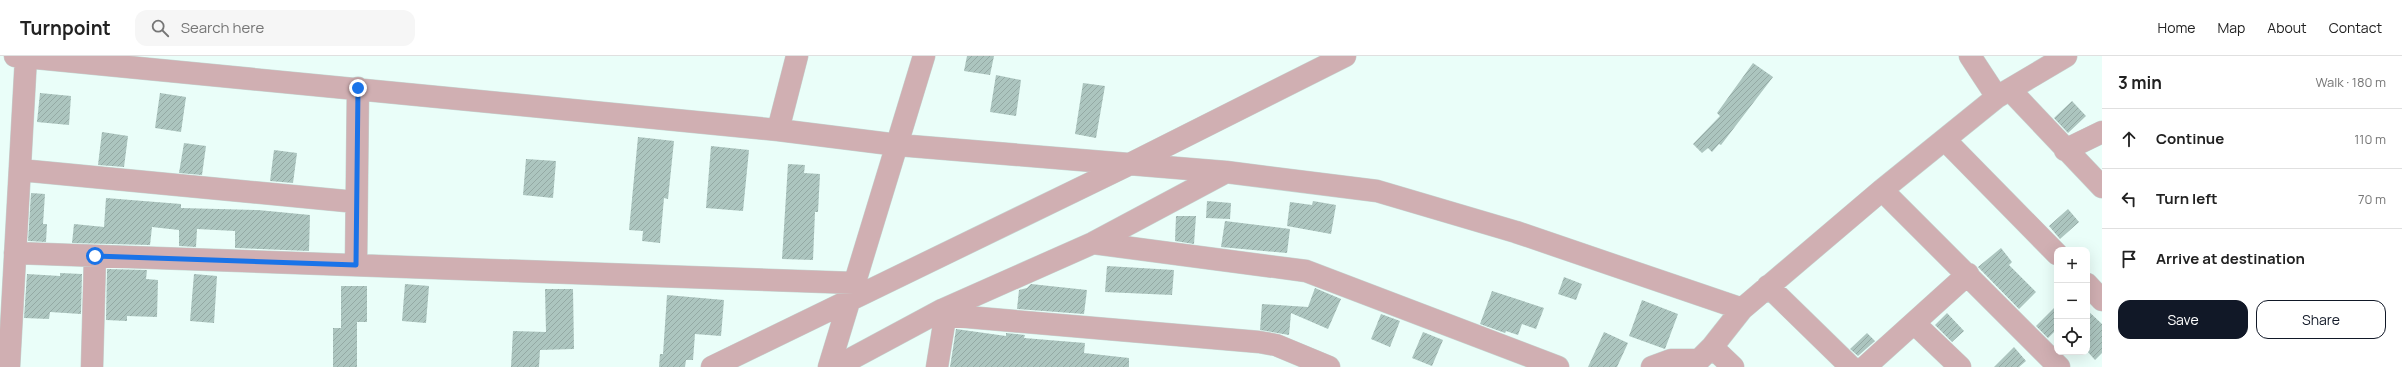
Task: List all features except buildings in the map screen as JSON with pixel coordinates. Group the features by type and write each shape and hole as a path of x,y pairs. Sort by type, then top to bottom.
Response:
{"street":[{"path":"778,130 797,56"},
{"path":"829,367 924,56"},
{"path":"712,367 852,291 1130,164 1346,56"},
{"path":"1970,56 2003,93 2065,150 2102,187"},
{"path":"1700,358 1742,309 1882,190 2003,93 2066,56"},
{"path":"9,367 20,170 21,57 120,61 358,88 778,130 898,145 1226,172 1377,191 1516,232 1742,309"},
{"path":"356,265 358,88"},
{"path":"2065,150 2102,132"},
{"path":"1945,140 2054,251"},
{"path":"20,170 356,202"},
{"path":"836,367 943,313 1093,243 1226,172"},
{"path":"1882,190 1968,274 2058,367"},
{"path":"1093,243 1306,271 1558,367"},
{"path":"15,253 356,265 852,291"},
{"path":"92,367 95,256"},
{"path":"1865,367 1968,274"},
{"path":"1768,286 1851,367"},
{"path":"2090,287 2102,300"},
{"path":"943,313 1259,342 1276,345 1323,366"},
{"path":"936,367 943,313"},
{"path":"1914,323 1960,367"},
{"path":"1652,367 1671,360 1700,358 1733,367"}],"route":[{"path":"95,256 356,265 358,88"}]}
